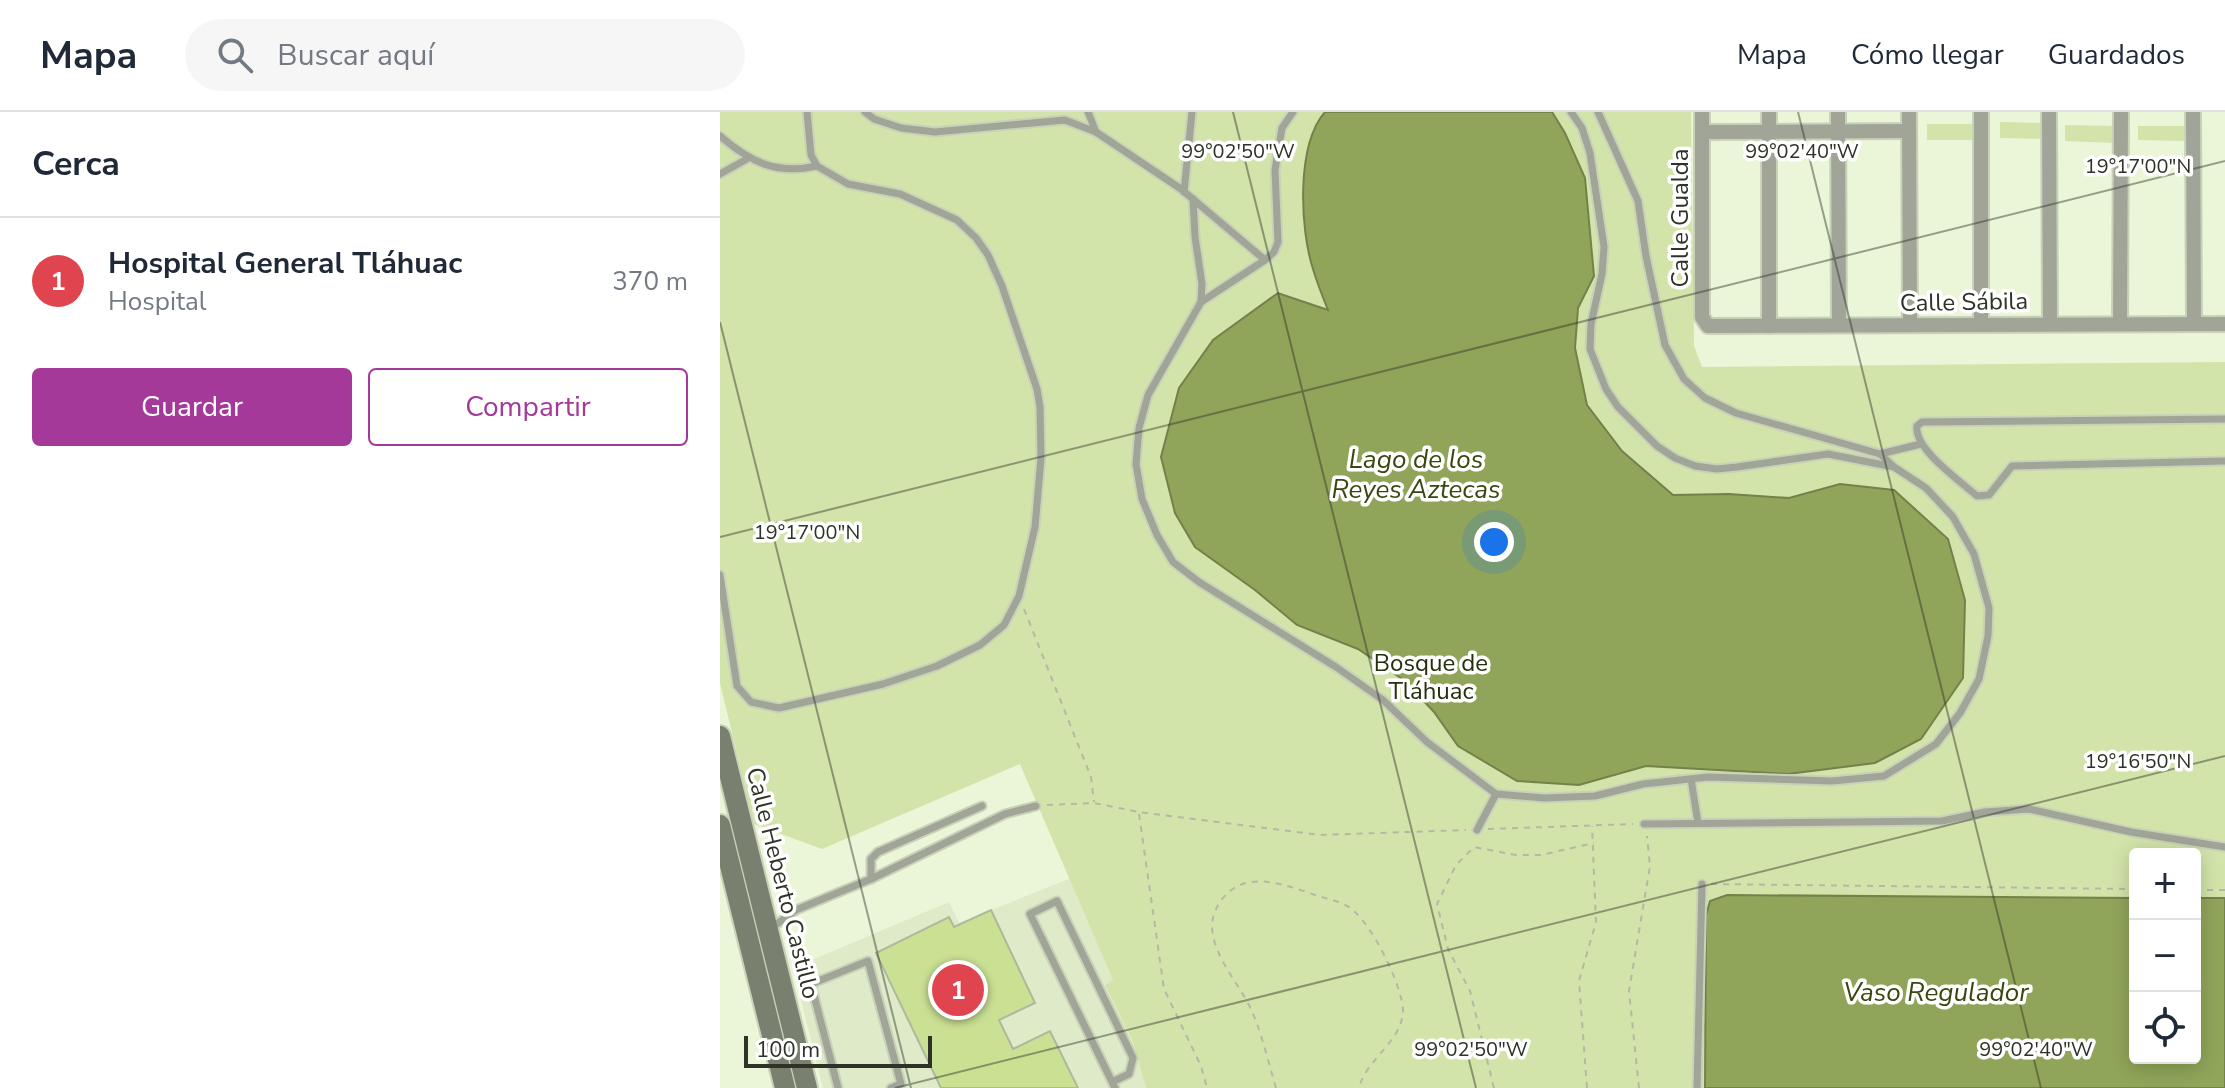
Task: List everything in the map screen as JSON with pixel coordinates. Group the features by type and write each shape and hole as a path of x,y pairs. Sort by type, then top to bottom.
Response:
{"main road":[{"name":"Calle Heberto Castillo","path":"720,736 807,1088"},
{"name":"Calle Heberto Castillo","path":"720,825 785,1088"},
{"path":"756,972 776,966"}],"street":[{"name":"Calle Gualda","path":"1702,112 1704,324"},
{"path":"1769,112 1769,326"},
{"path":"1838,112 1839,325"},
{"path":"1909,112 1910,325"},
{"path":"1981,112 1981,324"},
{"path":"2049,112 2050,323"},
{"path":"2120,322 2121,112"},
{"path":"2193,112 2194,323"},
{"path":"1709,132 1909,131"},
{"name":"Calle Sábila","path":"1704,324 2225,324"}],"lane":[{"path":"720,575 737,686 751,702 779,708 883,684 937,666 980,645 1004,625 1019,596 1035,527 1041,458 1040,407 1027,356 988,255 957,220 900,194 848,184 817,166 811,155 807,112"},
{"path":"865,112 874,119 901,128 935,132 1065,120 1096,132 1184,192 1265,260"},
{"path":"1088,112 1096,132"},
{"path":"1184,192 1192,112"},
{"path":"1201,302 1274,252 1278,242 1275,170 1282,128 1293,112"},
{"path":"1571,112 1582,128 1590,153 1604,247 1602,274 1591,324 1590,349 1606,389 1618,407 1657,446 1695,466 1717,469 1828,454 1894,467"},
{"path":"1193,199 1201,302 1148,395 1139,428 1136,464 1142,499 1157,535 1173,562 1199,582 1383,700 1427,742 1496,794 1544,798 1595,796 1643,784 1708,777 1832,781 1884,776 1936,744 1960,713 1979,679 1988,636 1989,608 1974,554 1953,517 1926,488 1880,454 1736,413 1705,398 1684,379 1665,345 1638,201 1598,112"},
{"path":"720,136 747,159 784,170 817,166"},
{"path":"720,174 747,159"},
{"path":"2225,419 1922,422 1917,426 1916,434 1921,444 1977,496 1989,495 2012,466 2225,461"},
{"path":"1880,454 1921,444"},
{"path":"1691,779 1698,823"},
{"path":"1477,830 1496,794"},
{"path":"871,879 871,859 878,852 982,806"},
{"path":"768,931 796,910 871,879 1005,814 1036,806"},
{"path":"1644,824 1942,821 1985,812 2029,809 2131,832 2225,847"},
{"path":"1697,1088 1702,884"},
{"path":"1057,901 1133,1058 1129,1074 1114,1085 1030,914 1057,901"},
{"path":"838,1088 811,984 868,961 901,1084 891,1088"}],"path":[{"path":"1019,596 1091,777 1094,803"},
{"path":"1036,806 1060,802 1094,803 1139,812 1320,835 1644,824 1650,866 1629,991 1639,1088"},
{"path":"1139,812 1164,989 1201,1066 1207,1088"},
{"path":"1587,1088 1579,981 1596,922 1592,825"},
{"path":"1494,1088 1470,991 1448,949 1437,904 1456,865 1474,847 1516,855 1541,855 1594,843"},
{"path":"1276,1088 1260,1031 1216,947 1212,924 1220,901 1231,888 1259,881 1288,886 1348,906 1365,925 1390,969 1400,993 1402,1020 1397,1031 1362,1074 1359,1088"},
{"path":"1702,884 2129,889"},
{"path":"2201,890 2225,890"}],"shaded area":[{"path":"1071,878 1120,997 1146,1088 823,1088 793,968 949,902 959,923"}],"green space":[{"name":"Bosque de Tláhuac","path":"720,112 1691,112 1694,346 1702,367 2225,362 2225,1088 1146,1088 1133,1042 1105,985 1113,980 1020,764 822,849 754,824 720,683"},
{"path":"2000,122 2048,123 2047,139 2000,138"},
{"path":"1927,124 1980,124 1979,140 1927,140"},
{"path":"2065,125 2116,126 2116,143 2065,141"},
{"path":"2138,126 2190,126 2189,141 2138,140"}],"water":[{"name":"Lago de los Reyes Aztecas","path":"1325,112 1552,112 1585,178 1594,276 1578,308 1575,348 1587,405 1622,451 1673,495 1729,494 1789,498 1840,484 1894,490 1948,539 1965,600 1963,678 1921,739 1875,763 1788,774 1646,766 1579,785 1517,781 1458,746 1434,712 1405,681 1358,649 1297,625 1195,547 1175,513 1161,457 1179,388 1213,340 1278,293 1328,310 1309,252 1303,210 1309,145"},
{"name":"Vaso Regulador","path":"1727,895 2129,898 2129,1064 2201,1064 2201,898 2225,898 2225,1088 1705,1088 1706,915 1710,901"}],"building":[{"path":"991,910 1035,1003 999,1020 1013,1049 1050,1031 1078,1088 941,1088 876,953 949,917 954,927"}],"place":[{"name":"Hospital General Tláhuac","path":"958,990"}]}
